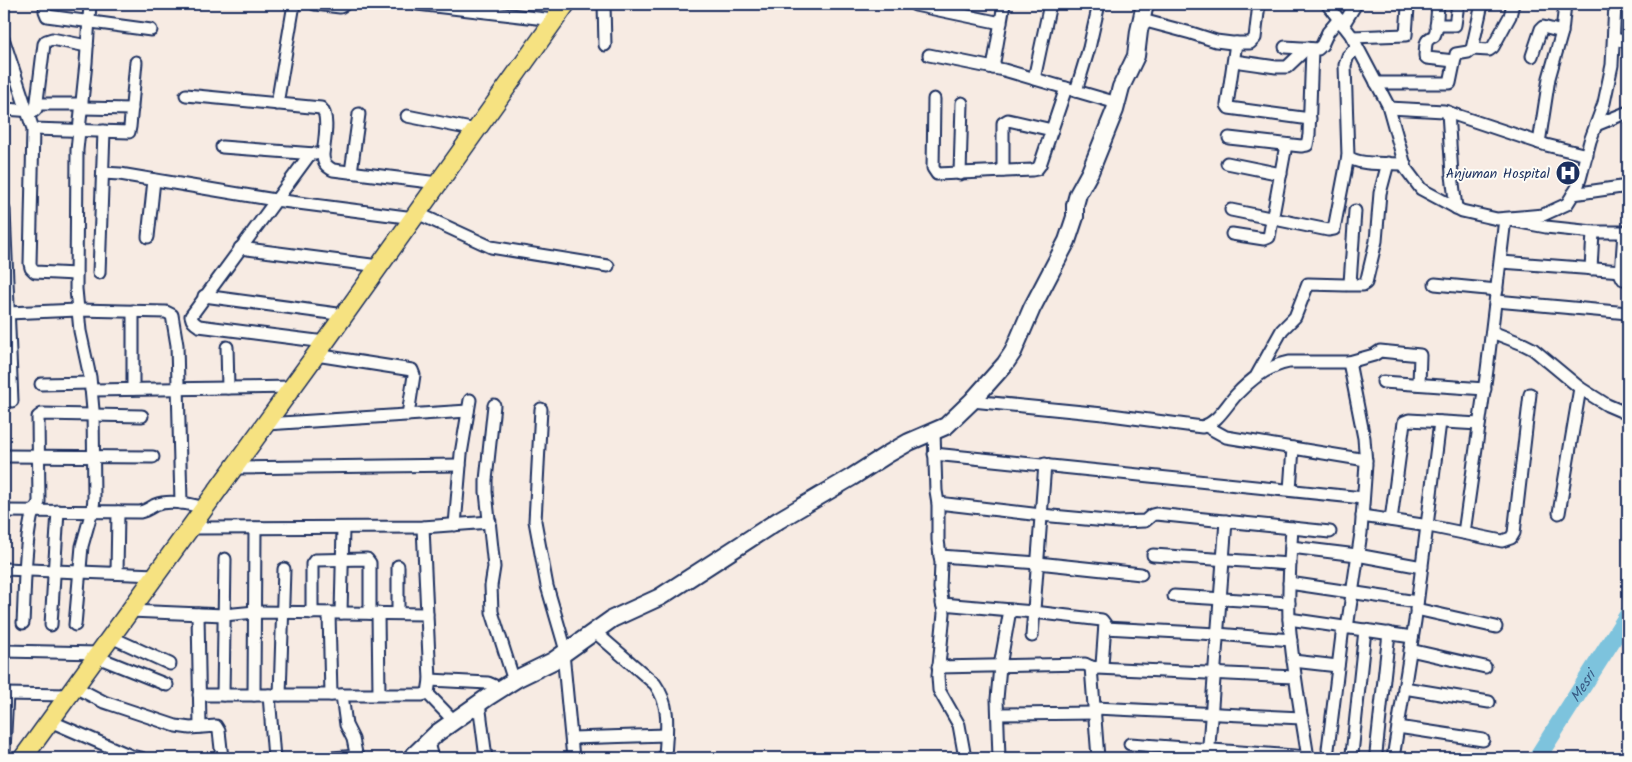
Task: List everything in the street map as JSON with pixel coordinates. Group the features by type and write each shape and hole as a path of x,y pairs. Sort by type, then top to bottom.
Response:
{"main road":[{"path":"26,758 72,691 345,315 566,4"}],"street":[{"path":"46,4 45,11 47,16 151,30"},
{"path":"75,625 84,538 94,498 91,387 80,331 76,274 77,150 90,4"},
{"path":"277,104 294,4"},
{"path":"315,4 340,8 346,4"},
{"path":"417,4 554,20"},
{"path":"604,4 605,45"},
{"path":"993,68 1004,4"},
{"path":"1034,79 1050,4"},
{"path":"934,99 934,172 941,175 1003,172 1037,168 1040,165 1052,130 1090,48 1099,4"},
{"path":"411,758 430,751 438,733 514,681 553,660 612,619 660,597 779,520 888,454 946,426 972,401 1006,364 1032,308 1067,241 1075,217 1075,205 1078,194 1090,172 1116,110 1121,87 1136,56 1145,4"},
{"path":"1142,20 1216,41 1250,43 1255,38 1259,4"},
{"path":"1327,4 1355,42 1389,108 1406,169 1421,189 1462,211 1497,219 1543,215 1567,204 1573,194 1580,179 1604,103 1612,65 1615,4"},
{"path":"1285,47 1318,49 1321,47 1328,32 1341,22 1356,4"},
{"path":"1355,42 1406,35 1406,4"},
{"path":"1438,4 1435,34 1426,40 1424,56 1454,61"},
{"path":"1436,25 1454,25 1458,4"},
{"path":"1472,49 1482,4"},
{"path":"1376,83 1450,83 1456,54 1468,52 1472,49 1489,50 1493,47 1510,16 1513,4"},
{"path":"1539,143 1549,78 1562,32 1565,4"},
{"path":"915,5 1001,23"},
{"path":"1532,56 1543,27 1562,32"},
{"path":"76,274 35,272 31,268 32,107 46,41 52,39 87,46"},
{"path":"1614,39 1628,42"},
{"path":"4,41 32,107"},
{"path":"1231,210 1331,230 1335,226 1348,156 1345,65 1355,42"},
{"path":"1236,43 1227,105 1229,108 1310,119"},
{"path":"1234,61 1287,67 1310,48"},
{"path":"1229,138 1286,145 1307,145 1310,119 1310,48"},
{"path":"929,55 993,68 1117,103"},
{"path":"33,129 128,132 136,62"},
{"path":"186,95 316,107 324,110 326,117 323,155 326,166 333,170 438,183"},
{"path":"960,174 962,103"},
{"path":"4,109 82,106 132,109"},
{"path":"1389,108 1448,112 1539,143 1587,155"},
{"path":"1448,112 1456,208"},
{"path":"1596,125 1628,112"},
{"path":"351,172 359,114"},
{"path":"407,116 476,130"},
{"path":"1003,172 1005,121 1008,120 1052,130"},
{"path":"98,273 104,131"},
{"path":"1232,234 1269,237 1286,145"},
{"path":"222,147 323,155"},
{"path":"310,154 191,316 194,323 199,326 320,348 412,370 414,375 408,415"},
{"path":"1348,156 1354,161 1405,164"},
{"path":"1226,163 1281,174"},
{"path":"1348,285 1367,212 1388,163"},
{"path":"103,173 120,174 275,200 415,216 491,247 608,266"},
{"path":"148,237 154,180"},
{"path":"1573,194 1628,186"},
{"path":"4,210 6,330 12,401"},
{"path":"1338,211 1367,212"},
{"path":"1256,376 1282,330 1294,317 1310,283 1363,286 1366,283 1375,248 1367,212"},
{"path":"1501,262 1591,268 1625,276 1626,232 1593,232 1546,227 1505,218"},
{"path":"1464,533 1485,389 1505,218"},
{"path":"1591,268 1593,232"},
{"path":"240,248 379,266"},
{"path":"1435,284 1496,296 1628,313"},
{"path":"204,296 345,315"},
{"path":"6,308 166,312 172,315 177,345 180,503"},
{"path":"133,311 133,389"},
{"path":"1491,334 1523,344 1532,349 1580,388 1607,405 1628,414"},
{"path":"228,347 228,388"},
{"path":"972,401 1103,414 1202,428 1214,422 1237,394 1256,376 1289,362 1348,362 1374,355 1380,351 1420,355 1419,384"},
{"path":"1328,749 1338,666 1358,555 1366,460 1364,438 1348,362"},
{"path":"1383,382 1485,389"},
{"path":"41,384 133,389 292,387"},
{"path":"1559,513 1580,388"},
{"path":"1362,516 1502,540 1511,538 1514,533 1530,394"},
{"path":"266,424 408,415 469,405 460,465 455,525"},
{"path":"494,405 486,480 494,567 491,586 492,612 514,681"},
{"path":"541,409 534,506 535,521 547,586 565,652 573,758"},
{"path":"23,623 25,569 31,517 39,502 39,415 142,416"},
{"path":"1391,520 1404,422 1407,420 1480,424"},
{"path":"1394,758 1417,606 1440,422"},
{"path":"1206,426 1226,437 1366,460"},
{"path":"934,432 940,588 944,625 938,667 940,690 959,725 965,758"},
{"path":"1290,490 1293,448"},
{"path":"934,454 1363,498"},
{"path":"4,456 153,457"},
{"path":"1032,636 1045,464"},
{"path":"234,468 460,465"},
{"path":"4,516 4,511 145,511 160,504 180,503 204,508"},
{"path":"938,503 1118,522 1145,521 1156,514 1330,532"},
{"path":"51,625 58,511"},
{"path":"117,573 118,512"},
{"path":"1208,754 1226,521"},
{"path":"190,528 422,527 490,522"},
{"path":"198,695 422,695 427,693 430,680 422,527"},
{"path":"254,695 255,528"},
{"path":"341,613 343,528"},
{"path":"1130,744 1208,754 1308,757 1294,677 1289,619 1292,528"},
{"path":"1291,547 1358,555 1422,567"},
{"path":"1153,554 1290,564"},
{"path":"940,556 1038,563 1141,574"},
{"path":"223,695 225,559"},
{"path":"312,613 313,562 342,559 366,559 370,561 379,694"},
{"path":"398,566 398,613"},
{"path":"4,569 156,575"},
{"path":"274,758 274,695 284,569"},
{"path":"1289,583 1352,592 1417,606 1496,627"},
{"path":"1174,596 1289,603"},
{"path":"942,604 1102,620 1105,628 1102,665 1094,667"},
{"path":"999,758 1000,666 1010,610"},
{"path":"130,612 224,615 255,612 427,614"},
{"path":"329,613 336,695 357,757 332,758"},
{"path":"198,614 200,726"},
{"path":"1289,619 1412,637"},
{"path":"1105,628 1291,640"},
{"path":"1352,754 1366,630"},
{"path":"595,632 655,684 662,694 666,711 665,758"},
{"path":"1376,752 1389,633"},
{"path":"112,637 170,664"},
{"path":"1410,650 1485,667"},
{"path":"4,651 98,655 167,685"},
{"path":"1293,661 1338,666"},
{"path":"938,667 1085,664 1094,667 1294,677"},
{"path":"1094,667 1098,758"},
{"path":"430,680 488,683 495,686 499,691"},
{"path":"1404,688 1489,702"},
{"path":"4,750 6,694 72,691 182,728 213,725 218,728 222,758"},
{"path":"427,693 455,722"},
{"path":"479,704 486,758"},
{"path":"998,714 1095,711 1211,713 1302,718"},
{"path":"50,722 134,757"},
{"path":"1398,727 1482,740"},
{"path":"572,738 666,735"}],"waterway":[{"name":"Mesri","path":"1537,758 1628,615"}],"place":[{"name":"Anjuman Hospital","path":"1568,173"}]}
